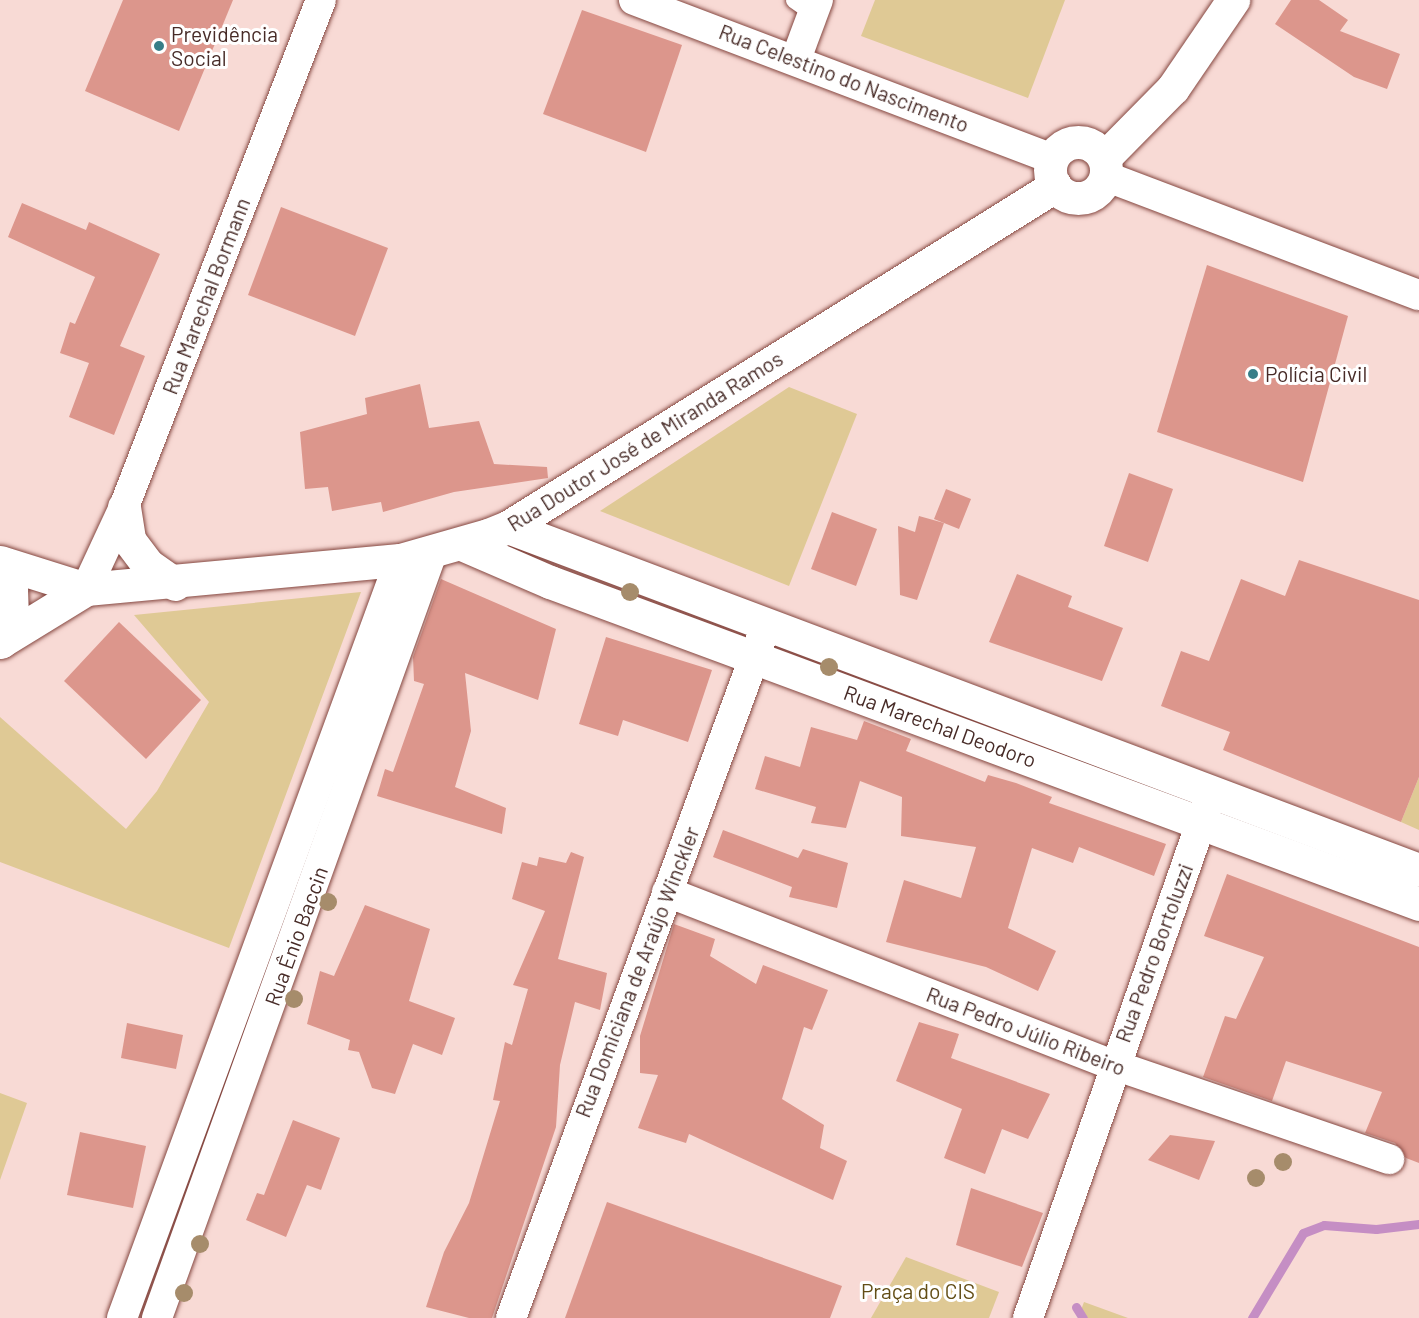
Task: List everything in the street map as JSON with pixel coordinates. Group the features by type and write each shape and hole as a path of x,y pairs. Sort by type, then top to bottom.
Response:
{"street":[{"name":"Rua Marechal Bormann","path":"86,589 124,507 321,0"},
{"name":"Rua Celestino do Nascimento","path":"634,0 796,59 1054,172"},
{"path":"1233,0 1173,88 1104,167 1088,196 1070,196 1054,172 1064,145 1083,142 1104,167 1419,295"},
{"path":"796,59 808,4"},
{"name":"Rua Doutor José de Miranda Ramos","path":"86,589 175,584 400,560 447,549 508,527 1054,172"},
{"path":"124,507 129,540 148,565 175,584"},
{"name":"Rua Marechal Deodoro","path":"508,527 760,642"},
{"name":"Rua Marechal Deodoro","path":"447,549 760,642 1206,808 1419,904"},
{"name":"Rua Ênio Baccin","path":"122,1318 270,919 447,549"},
{"name":"Rua Ênio Baccin","path":"158,1318 298,930 337,778 400,560"},
{"path":"1,563 86,589"},
{"path":"1,563 11,589 12,613 1,641"},
{"path":"1,641 86,589"},
{"name":"Rua Domiciana de Araújo Winckler","path":"511,1318 760,642"},
{"name":"Rua Marechal Deodoro","path":"1206,808 1419,870"},
{"name":"Rua Pedro Bortoluzzi","path":"1028,1318 1114,1065 1206,808"},
{"name":"Rua Pedro Júlio Ribeiro","path":"667,892 1114,1065 1389,1159"},
{"path":"270,919 298,930"},
{"path":"213,1072 243,1082"},
{"path":"152,1237 183,1248"}],"green space":[{"path":"875,0 1065,0 1028,98 861,36"},
{"path":"789,387 857,414 789,586 600,511"},
{"path":"361,592 229,948 0,862 0,717 126,829 157,791 209,702 134,615"},
{"path":"1419,777 1419,830 1401,822"},
{"path":"0,1093 27,1103 0,1180"},
{"name":"Praça do CIS","path":"906,1257 999,1292 989,1318 871,1318"},
{"path":"1084,1302 1128,1318 1078,1318"}],"building":[{"name":"Previdência Social","path":"123,0 233,0 179,131 85,91"},
{"path":"1291,0 1319,0 1348,20 1340,31 1400,54 1387,89 1354,77 1275,24"},
{"path":"582,10 682,45 646,152 543,114"},
{"path":"22,203 86,230 89,222 160,254 120,346 145,356 114,435 69,417 89,363 60,353 70,322 75,324 95,277 8,237"},
{"path":"281,207 388,248 355,336 248,295"},
{"name":"Polícia Civil","path":"1207,265 1348,316 1303,482 1157,432"},
{"path":"420,384 429,428 479,421 494,464 547,467 548,478 454,492 383,512 381,502 332,511 328,487 305,489 300,432 367,414 365,398"},
{"path":"1129,473 1173,489 1148,562 1104,546"},
{"path":"946,489 971,499 959,529 934,519"},
{"path":"832,512 877,529 856,586 811,569"},
{"path":"919,516 944,523 917,600 900,595 898,526 915,532"},
{"path":"1299,560 1419,600 1419,777 1401,822 1223,750 1230,732 1161,706 1181,651 1209,661 1241,579 1285,596"},
{"path":"1017,574 1072,596 1068,607 1123,628 1102,681 989,642"},
{"path":"441,579 556,629 538,700 465,673 471,731 455,787 506,808 502,834 377,796 385,769 393,772 424,684 414,681 413,657"},
{"path":"119,622 201,700 146,759 64,681"},
{"path":"606,637 712,670 688,742 623,720 618,736 579,724"},
{"path":"864,721 911,739 906,751 985,782 988,775 1016,783 1052,797 1049,803 1166,844 1154,876 1079,847 1073,863 1032,848 1008,928 1056,951 1038,991 986,967 886,942 904,880 961,898 976,847 901,836 902,797 860,781 846,828 811,823 816,807 755,789 765,756 800,767 811,727 857,740"},
{"path":"723,830 798,858 803,849 848,863 837,908 789,897 792,887 713,857"},
{"path":"571,852 584,857 558,959 607,973 600,1010 575,1002 560,1065 556,1127 492,1318 469,1318 426,1307 444,1252 469,1203 500,1101 493,1100 505,1042 512,1045 528,989 513,985 545,911 512,899 522,862 537,866 539,857 566,863"},
{"path":"1227,874 1419,947 1419,1163 1406,1158 1395,1143 1365,1133 1382,1092 1286,1061 1272,1101 1203,1077 1225,1016 1236,1019 1264,957 1204,936"},
{"path":"365,905 430,929 409,1001 455,1018 442,1055 413,1044 395,1094 372,1088 359,1052 348,1050 350,1040 307,1024 320,971 334,976"},
{"path":"674,924 715,939 710,956 756,984 763,965 828,990 812,1030 804,1027 782,1099 824,1125 820,1148 847,1161 833,1200 689,1134 686,1143 638,1128 658,1075 640,1073 640,1036"},
{"path":"919,1022 959,1034 951,1058 1050,1094 1028,1139 1002,1129 985,1174 944,1158 962,1109 896,1081"},
{"path":"127,1023 183,1035 176,1069 121,1058"},
{"path":"293,1120 340,1138 321,1190 307,1185 286,1237 246,1220 257,1193 264,1195"},
{"path":"80,1132 146,1146 133,1208 67,1195"},
{"path":"1170,1135 1215,1141 1199,1180 1148,1160"},
{"path":"971,1188 1043,1213 1022,1267 956,1245"},
{"path":"607,1202 842,1286 830,1318 565,1318"}],"waterway":[{"path":"1252,1318 1303,1233 1324,1225 1376,1229 1419,1224"},
{"path":"1076,1307 1083,1318"}],"place":[{"name":"Previdência Social","path":"159,46"},
{"name":"Polícia Civil","path":"1253,374"}]}
